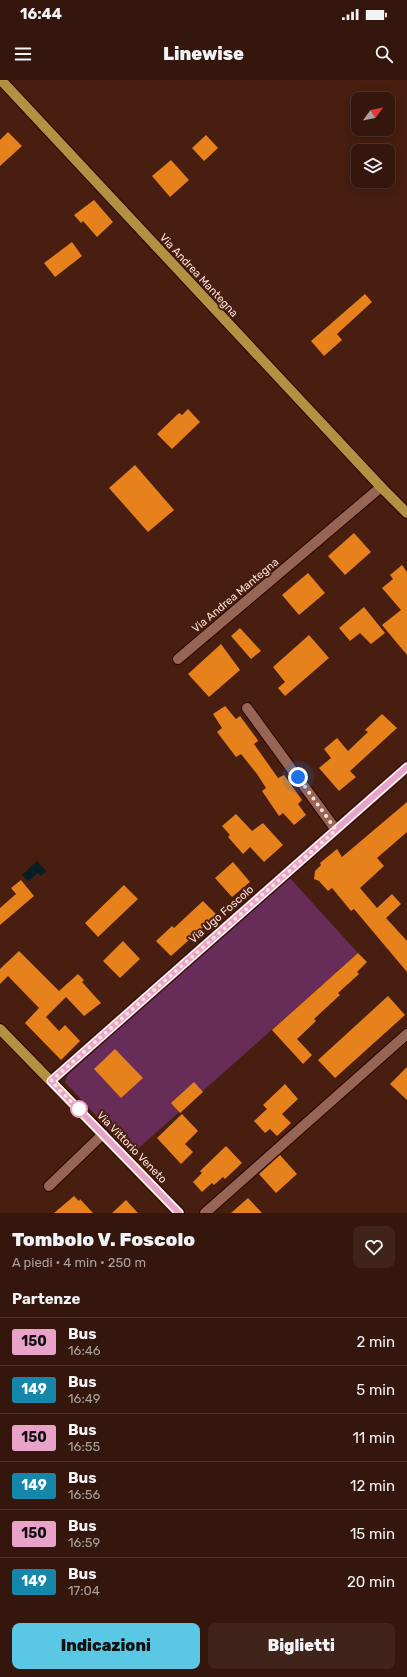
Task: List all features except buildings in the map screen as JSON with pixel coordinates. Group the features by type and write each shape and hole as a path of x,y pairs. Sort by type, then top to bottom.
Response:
{"main road":[{"name":"Via Andrea Mantegna","path":"1,80 407,513"},
{"name":"Via Vittorio Veneto","path":"0,1029 179,1213"}],"street":[{"name":"Via Andrea Mantegna","path":"178,659 381,487"},
{"path":"246,708 336,830"},
{"name":"Via Ugo Foscolo","path":"51,1081 407,767"},
{"path":"205,1213 407,1034"},
{"path":"49,1186 103,1134"}],"shaded area":[{"path":"289,877 358,953 132,1154 65,1082 68,1074"}],"water":[{"path":"37,861 46,871 41,876 38,873 28,881 22,875"}],"bus line":[{"name":"150","path":"179,1213 51,1081 169,975 407,767"}],"route":[{"path":"79,1109 82,1113 51,1081 169,975 336,830 298,777"}]}
